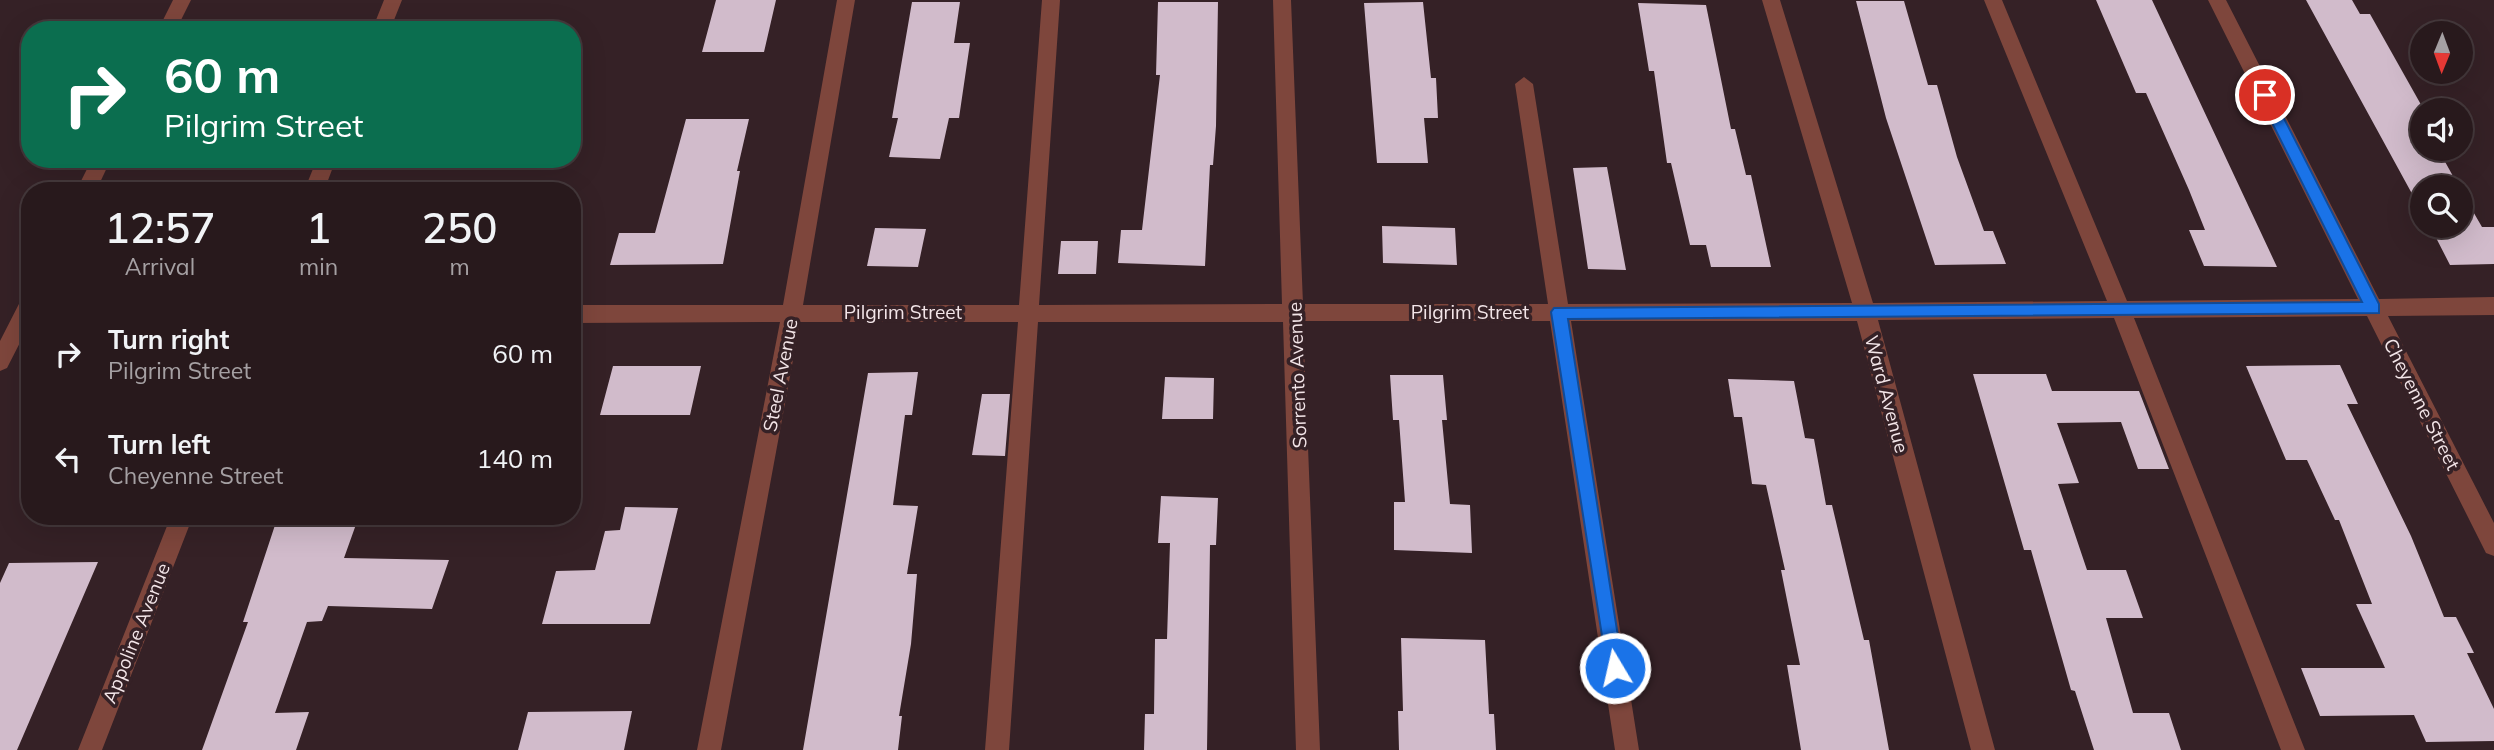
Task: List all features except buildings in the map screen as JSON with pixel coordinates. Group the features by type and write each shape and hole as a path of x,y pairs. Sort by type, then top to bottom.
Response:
{"street":[{"path":"172,21 182,0"},
{"path":"385,21 393,0"},
{"name":"Steel Avenue","path":"709,750 792,312 846,0"},
{"path":"997,750 1052,0"},
{"name":"Sorrento Avenue","path":"1282,0 1295,312 1308,750"},
{"name":"Ward Avenue","path":"1771,0 1865,312 1983,750"},
{"path":"1993,0 2121,310 2293,750"},
{"name":"Cheyenne Street","path":"2217,0 2494,546"},
{"path":"1524,84 1627,750"},
{"name":"Pilgrim Street","path":"581,314 1865,312 2494,306"},
{"path":"0,315 21,312"},
{"path":"0,362 21,322"},
{"name":"Appoline Avenue","path":"90,750 178,525"}],"route":[{"path":"1615,668 1559,312 2373,308 2265,95"}]}
